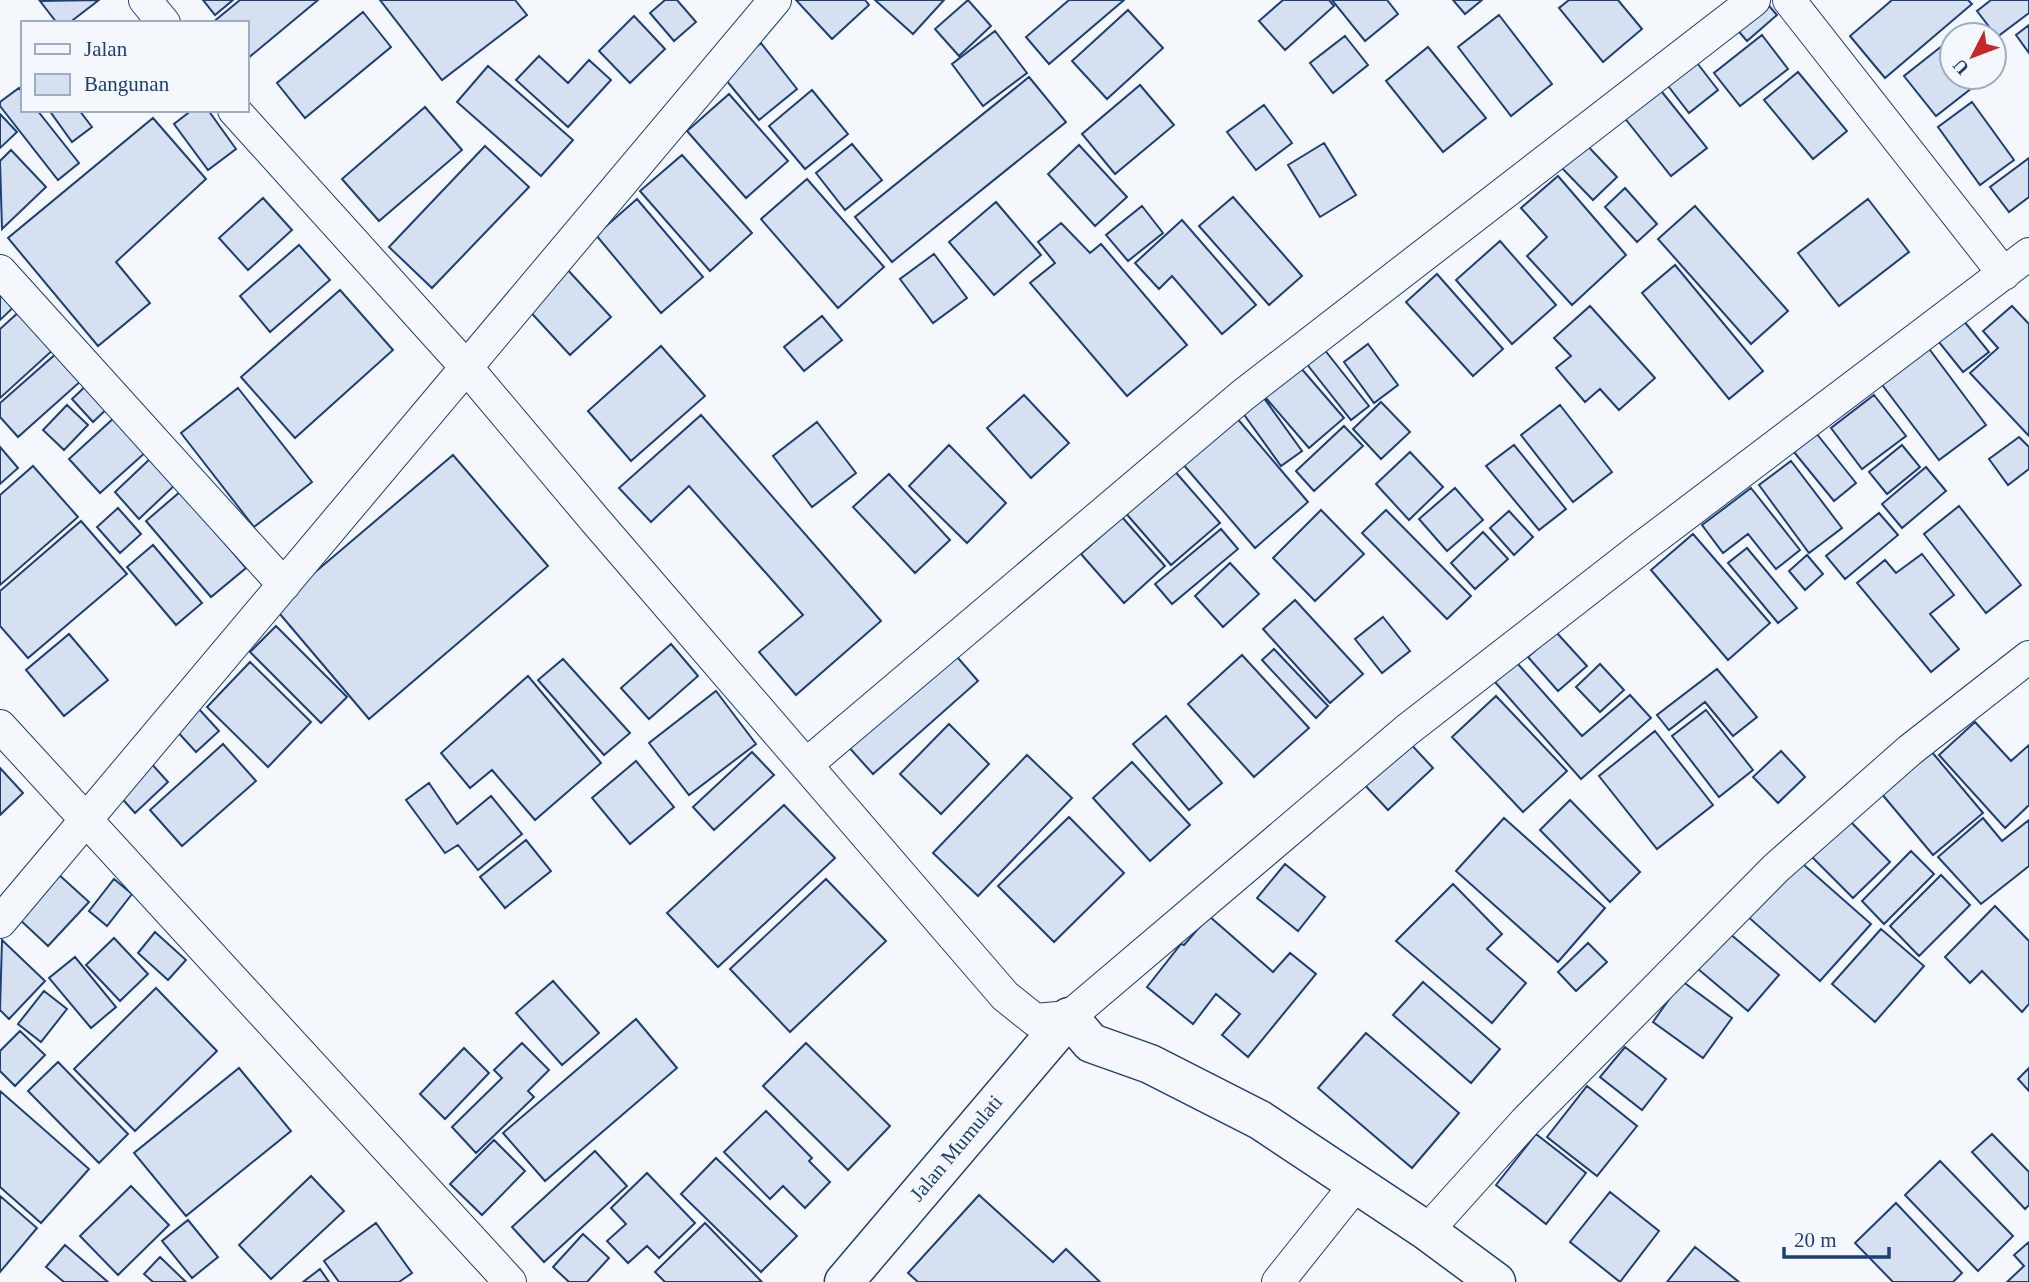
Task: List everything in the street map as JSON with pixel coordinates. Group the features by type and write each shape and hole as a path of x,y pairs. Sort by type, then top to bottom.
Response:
{"street":[{"path":"145,0 162,21"},
{"path":"0,922 775,0"},
{"path":"807,764 1243,395 1754,0"},
{"path":"1789,0 2004,274"},
{"path":"236,112 467,368 595,520 1021,1011 1035,1020 1069,1017 1418,722 1641,548 2029,254"},
{"path":"0,271 284,584"},
{"path":"1427,1231 1525,1122 1776,867 1910,750 2029,657"},
{"path":"0,726 510,1282"},
{"path":"1069,1017 1091,1043 1150,1064 1261,1120 1427,1231 1496,1282"},
{"name":"Jalan Mumulati","path":"844,1282 1069,1017"},
{"path":"1278,1282 1357,1183"}],"building":[{"path":"99,0 72,21 55,21 40,1"},
{"path":"203,0 233,0 215,15"},
{"path":"240,0 318,0 248,58 248,21 214,21"},
{"path":"380,0 515,0 527,15 442,80"},
{"path":"665,0 677,0 696,22 674,41 650,13"},
{"path":"796,0 865,0 869,5 832,39"},
{"path":"875,0 944,0 913,34"},
{"path":"968,0 991,26 959,56 935,29"},
{"path":"1069,0 1124,0 1049,64 1026,37"},
{"path":"1283,0 1329,0 1334,6 1285,50 1259,21"},
{"path":"1332,0 1387,0 1398,14 1365,41"},
{"path":"1453,0 1482,0 1465,14"},
{"path":"1569,0 1618,0 1642,29 1603,62 1559,8"},
{"path":"1764,0 1777,15 1747,41 1734,26"},
{"path":"1892,0 1968,0 1972,4 1952,21 1938,21 1938,33 1885,78 1850,36"},
{"path":"1991,0 2029,0 2029,13 2008,29 2008,21 1985,21 1977,11"},
{"path":"1128,10 1163,48 1107,99 1072,61"},
{"path":"363,12 391,47 305,118 277,83"},
{"path":"1499,15 1552,84 1511,116 1458,47"},
{"path":"634,16 665,49 630,83 599,51"},
{"path":"2029,25 2029,53 2016,35"},
{"path":"995,31 1027,73 983,106 952,64"},
{"path":"1762,35 1788,69 1740,106 1714,73"},
{"path":"1345,36 1368,65 1333,93 1310,63"},
{"path":"761,43 797,89 759,120 721,74"},
{"path":"1428,47 1486,118 1443,152 1386,81"},
{"path":"1938,49 1938,91 1968,91 1936,116 1904,76"},
{"path":"539,56 568,83 589,60 611,80 568,127 516,80"},
{"path":"1694,59 1718,90 1689,113 1665,82"},
{"path":"488,66 573,140 541,176 457,102"},
{"path":"1798,72 1847,131 1813,159 1764,100"},
{"path":"1029,77 1066,122 892,262 855,217"},
{"path":"1140,85 1174,125 1115,174 1082,134"},
{"path":"1658,87 1707,148 1671,176 1623,116"},
{"path":"19,88 21,112 39,112 79,163 58,180 0,106 0,102"},
{"path":"812,90 848,134 805,169 769,126"},
{"path":"729,94 788,161 746,198 687,131"},
{"path":"1972,102 2014,160 1980,185 1938,127"},
{"path":"1264,105 1292,143 1256,170 1227,132"},
{"path":"425,107 462,150 379,221 342,179"},
{"path":"50,112 81,112 92,127 72,142"},
{"path":"189,112 209,112 236,149 208,170 174,124"},
{"path":"0,114 17,132 0,148"},
{"path":"153,118 206,179 116,262 150,303 98,346 8,238"},
{"path":"1583,141 1617,177 1593,200 1559,165"},
{"path":"1324,143 1356,195 1320,217 1288,165"},
{"path":"852,144 882,180 845,210 816,173"},
{"path":"1079,145 1127,197 1095,226 1048,174"},
{"path":"485,146 529,187 432,288 389,247"},
{"path":"11,150 46,187 2,229 0,161"},
{"path":"682,155 752,233 710,271 640,191"},
{"path":"2029,158 2029,197 2009,212 1990,187"},
{"path":"1558,176 1626,255 1572,305 1527,256 1547,237 1521,208"},
{"path":"807,179 884,267 838,308 761,219"},
{"path":"1625,188 1657,224 1637,242 1605,207"},
{"path":"1233,197 1302,276 1269,305 1199,226"},
{"path":"263,198 292,230 248,270 219,238"},
{"path":"637,199 703,277 661,313 596,235"},
{"path":"1868,199 1909,252 1839,306 1798,253"},
{"path":"996,202 1041,255 994,295 949,242"},
{"path":"1142,206 1163,233 1128,261 1106,235"},
{"path":"1695,206 1788,311 1751,344 1658,239"},
{"path":"1182,220 1256,305 1222,334 1172,276 1159,289 1135,263"},
{"path":"1061,223 1090,253 1101,244 1187,345 1127,396 1030,283 1055,263 1038,242"},
{"path":"1500,241 1556,305 1512,344 1456,280"},
{"path":"299,245 330,280 270,332 240,296"},
{"path":"934,254 967,298 933,323 900,279"},
{"path":"1675,265 1763,371 1729,399 1642,293"},
{"path":"566,268 611,317 570,355 525,306"},
{"path":"1437,274 1503,349 1473,376 1406,302"},
{"path":"0,285 17,304 0,320"},
{"path":"340,290 393,350 295,438 241,377"},
{"path":"1590,306 1655,378 1619,410 1600,389 1585,402 1556,368 1571,356 1554,338"},
{"path":"2012,306 2029,324 2029,436 1970,373 1998,348 1983,331"},
{"path":"21,310 55,348 0,398 0,329"},
{"path":"822,316 842,340 804,371 784,347"},
{"path":"1963,320 1989,352 1963,372 1938,341"},
{"path":"1320,344 1369,406 1351,420 1302,358"},
{"path":"1368,344 1398,385 1374,403 1344,362"},
{"path":"661,346 705,396 631,461 588,411"},
{"path":"1927,346 1986,425 1939,460 1880,382"},
{"path":"58,352 82,380 18,437 0,417 0,403"},
{"path":"1300,367 1344,418 1309,448 1265,397"},
{"path":"90,382 112,404 93,422 72,399"},
{"path":"238,388 312,482 254,527 181,433"},
{"path":"1261,394 1302,451 1281,466 1240,409"},
{"path":"1024,395 1069,443 1031,478 987,428"},
{"path":"1874,395 1906,436 1862,469 1831,428"},
{"path":"1381,402 1410,432 1381,459 1353,429"},
{"path":"67,405 88,425 64,450 43,430"},
{"path":"1560,405 1612,472 1573,502 1521,435"},
{"path":"701,415 881,621 796,695 759,652 803,615 689,486 651,522 619,488"},
{"path":"115,417 147,451 100,493 69,459"},
{"path":"1236,417 1308,502 1255,548 1182,463"},
{"path":"817,422 856,473 812,507 773,456"},
{"path":"1344,426 1363,446 1314,491 1296,471"},
{"path":"1816,433 1856,483 1834,501 1794,452"},
{"path":"2019,437 2029,447 2029,469 2008,485 1989,459"},
{"path":"949,445 1006,503 967,543 909,486"},
{"path":"1514,445 1566,509 1539,530 1486,466"},
{"path":"1902,445 1920,467 1887,494 1869,472"},
{"path":"0,447 18,468 0,484"},
{"path":"1410,452 1443,487 1409,520 1376,484"},
{"path":"453,455 548,566 369,719 274,607"},
{"path":"153,456 177,483 139,519 115,492"},
{"path":"1791,461 1842,528 1809,553 1759,485"},
{"path":"33,466 78,517 0,585 0,495"},
{"path":"1926,467 1946,491 1902,528 1882,504"},
{"path":"1172,468 1220,523 1171,565 1123,510"},
{"path":"889,474 950,540 915,573 853,507"},
{"path":"1455,488 1483,520 1447,551 1419,519"},
{"path":"1751,488 1800,550 1776,569 1748,534 1723,553 1702,525"},
{"path":"181,491 246,568 211,597 146,521"},
{"path":"1959,506 2021,585 1986,613 1924,534"},
{"path":"118,508 141,534 120,553 97,527"},
{"path":"1321,510 1364,554 1315,601 1273,558"},
{"path":"1386,510 1471,596 1447,619 1362,533"},
{"path":"1509,511 1533,537 1514,555 1490,528"},
{"path":"1879,513 1898,535 1845,579 1826,556"},
{"path":"1122,517 1165,566 1124,603 1081,554"},
{"path":"81,521 127,574 28,658 0,626 0,591"},
{"path":"1221,529 1238,549 1172,604 1155,584"},
{"path":"1483,532 1508,559 1475,589 1451,563"},
{"path":"1693,534 1770,623 1728,660 1651,570"},
{"path":"153,545 202,603 176,625 127,567"},
{"path":"1747,548 1797,608 1778,623 1728,563"},
{"path":"1922,554 1954,595 1930,614 1959,649 1931,672 1857,583 1885,560 1896,573"},
{"path":"1807,555 1823,574 1805,590 1789,571"},
{"path":"1230,563 1259,594 1223,627 1195,596"},
{"path":"1295,600 1363,674 1330,703 1263,629"},
{"path":"1383,617 1410,651 1382,673 1355,639"},
{"path":"276,626 347,697 321,723 250,652"},
{"path":"1556,632 1587,666 1558,691 1528,657"},
{"path":"69,634 108,680 64,716 26,670"},
{"path":"671,644 698,676 649,719 621,688"},
{"path":"1274,649 1328,706 1316,718 1262,660"},
{"path":"952,651 978,681 873,774 846,744"},
{"path":"1242,655 1309,728 1254,777 1188,704"},
{"path":"563,659 630,733 604,755 538,680"},
{"path":"250,662 311,722 268,767 207,707"},
{"path":"1517,663 1582,736 1630,695 1651,718 1581,779 1495,682"},
{"path":"1600,664 1624,690 1600,712 1576,687"},
{"path":"1717,669 1757,717 1733,736 1705,702 1669,730 1657,715"},
{"path":"528,676 601,763 535,820 492,770 470,788 441,753"},
{"path":"716,691 756,744 689,795 649,743"},
{"path":"1496,696 1567,771 1523,812 1452,737"},
{"path":"198,708 219,731 196,752 175,729"},
{"path":"1706,710 1753,770 1719,797 1672,736"},
{"path":"1166,716 1222,783 1189,810 1133,744"},
{"path":"1975,722 2011,761 2029,745 2029,805 2005,828 1939,755"},
{"path":"949,724 989,764 941,814 900,774"},
{"path":"1655,731 1713,805 1657,849 1599,776"},
{"path":"1407,740 1433,768 1388,810 1361,781"},
{"path":"223,744 256,781 182,846 150,810"},
{"path":"1781,751 1805,777 1778,803 1753,777"},
{"path":"1931,751 1983,813 1933,855 1881,793"},
{"path":"752,752 774,775 714,830 693,807"},
{"path":"1027,755 1072,798 978,896 933,853"},
{"path":"636,761 674,807 630,844 592,798"},
{"path":"150,762 168,782 135,813 117,793"},
{"path":"1132,762 1190,825 1150,861 1093,798"},
{"path":"0,768 23,793 0,815"},
{"path":"429,783 457,824 491,796 522,834 478,870 458,845 445,853 406,800"},
{"path":"1570,800 1640,872 1610,902 1540,830"},
{"path":"784,805 835,858 718,967 667,913"},
{"path":"1069,817 1124,873 1054,942 998,886"},
{"path":"1504,818 1605,908 1558,962 1456,871"},
{"path":"1983,818 2002,841 2029,820 2029,866 1981,904 1938,857"},
{"path":"1849,820 1890,862 1853,898 1812,857"},
{"path":"526,840 551,871 505,908 480,877"},
{"path":"1911,851 1934,874 1884,924 1862,901"},
{"path":"1796,858 1871,924 1820,981 1745,914"},
{"path":"1285,864 1325,897 1298,931 1257,898"},
{"path":"57,873 89,902 48,946 17,917"},
{"path":"1941,875 1970,905 1919,956 1890,926"},
{"path":"114,879 132,894 107,926 89,911"},
{"path":"826,879 886,941 790,1032 730,969"},
{"path":"1453,884 1502,934 1487,949 1526,983 1492,1023 1396,941"},
{"path":"1995,906 2029,941 2029,1004 2022,1012 1982,971 1970,983 1945,957"},
{"path":"1209,916 1273,972 1290,953 1316,974 1248,1057 1222,1035 1240,1014 1216,994 1193,1024 1147,987 1181,944 1184,945"},
{"path":"1881,929 1924,966 1875,1022 1832,984"},
{"path":"155,932 186,960 168,980 138,953"},
{"path":"1729,933 1779,975 1748,1011 1698,969"},
{"path":"114,938 148,974 120,1001 86,965"},
{"path":"2,940 45,981 9,1019 0,1010"},
{"path":"1588,943 1607,962 1576,991 1558,972"},
{"path":"75,957 116,1007 91,1028 49,978"},
{"path":"553,981 599,1033 562,1065 516,1013"},
{"path":"1682,981 1732,1018 1703,1058 1653,1022"},
{"path":"1423,982 1500,1049 1471,1083 1393,1015"},
{"path":"156,988 217,1051 135,1131 74,1069"},
{"path":"44,991 67,1009 41,1042 18,1024"},
{"path":"636,1019 677,1068 545,1181 503,1133"},
{"path":"20,1031 45,1055 15,1086 0,1071 0,1051"},
{"path":"1366,1033 1459,1113 1412,1168 1318,1088"},
{"path":"522,1043 549,1070 528,1091 534,1097 476,1153 452,1127 502,1078 494,1070"},
{"path":"806,1043 890,1126 848,1170 763,1086"},
{"path":"1625,1047 1666,1079 1642,1110 1600,1077"},
{"path":"464,1048 489,1073 445,1119 420,1094"},
{"path":"58,1062 128,1134 99,1163 28,1091"},
{"path":"239,1068 291,1131 186,1216 134,1153"},
{"path":"2029,1068 2029,1091 2018,1079"},
{"path":"1587,1086 1637,1126 1597,1176 1547,1137"},
{"path":"0,1091 89,1169 41,1223 0,1187"},
{"path":"766,1111 812,1158 809,1161 830,1182 805,1208 783,1186 770,1199 724,1152"},
{"path":"1536,1134 1586,1173 1546,1224 1496,1185"},
{"path":"1992,1134 2029,1172 2029,1205 2025,1209 1972,1152"},
{"path":"494,1140 525,1171 482,1215 450,1184"},
{"path":"595,1151 627,1186 544,1262 512,1227"},
{"path":"716,1158 797,1236 761,1272 681,1194"},
{"path":"1940,1161 2013,1236 1978,1271 1905,1195"},
{"path":"647,1173 695,1223 659,1258 647,1246 628,1263 607,1241 626,1224 611,1208"},
{"path":"311,1176 344,1211 271,1279 239,1245"},
{"path":"131,1186 169,1225 118,1275 80,1236"},
{"path":"1610,1192 1659,1231 1620,1282 1570,1242"},
{"path":"979,1195 1053,1262 1066,1249 1100,1282 918,1282 908,1273"},
{"path":"0,1196 37,1228 0,1272"},
{"path":"1896,1203 1962,1273 1953,1282 1893,1282 1855,1243"},
{"path":"188,1220 218,1257 192,1278 162,1241"},
{"path":"376,1223 412,1273 399,1282 339,1282 324,1261"},
{"path":"705,1223 762,1282 665,1282 655,1272"},
{"path":"583,1234 609,1258 587,1282 569,1282 553,1267"},
{"path":"2029,1242 2029,1282 2007,1282 2024,1266 2014,1255"},
{"path":"65,1245 108,1282 64,1282 46,1267"},
{"path":"1695,1247 1739,1282 1667,1282"},
{"path":"160,1257 186,1282 153,1282 144,1274"},
{"path":"320,1269 329,1282 303,1282"}]}
